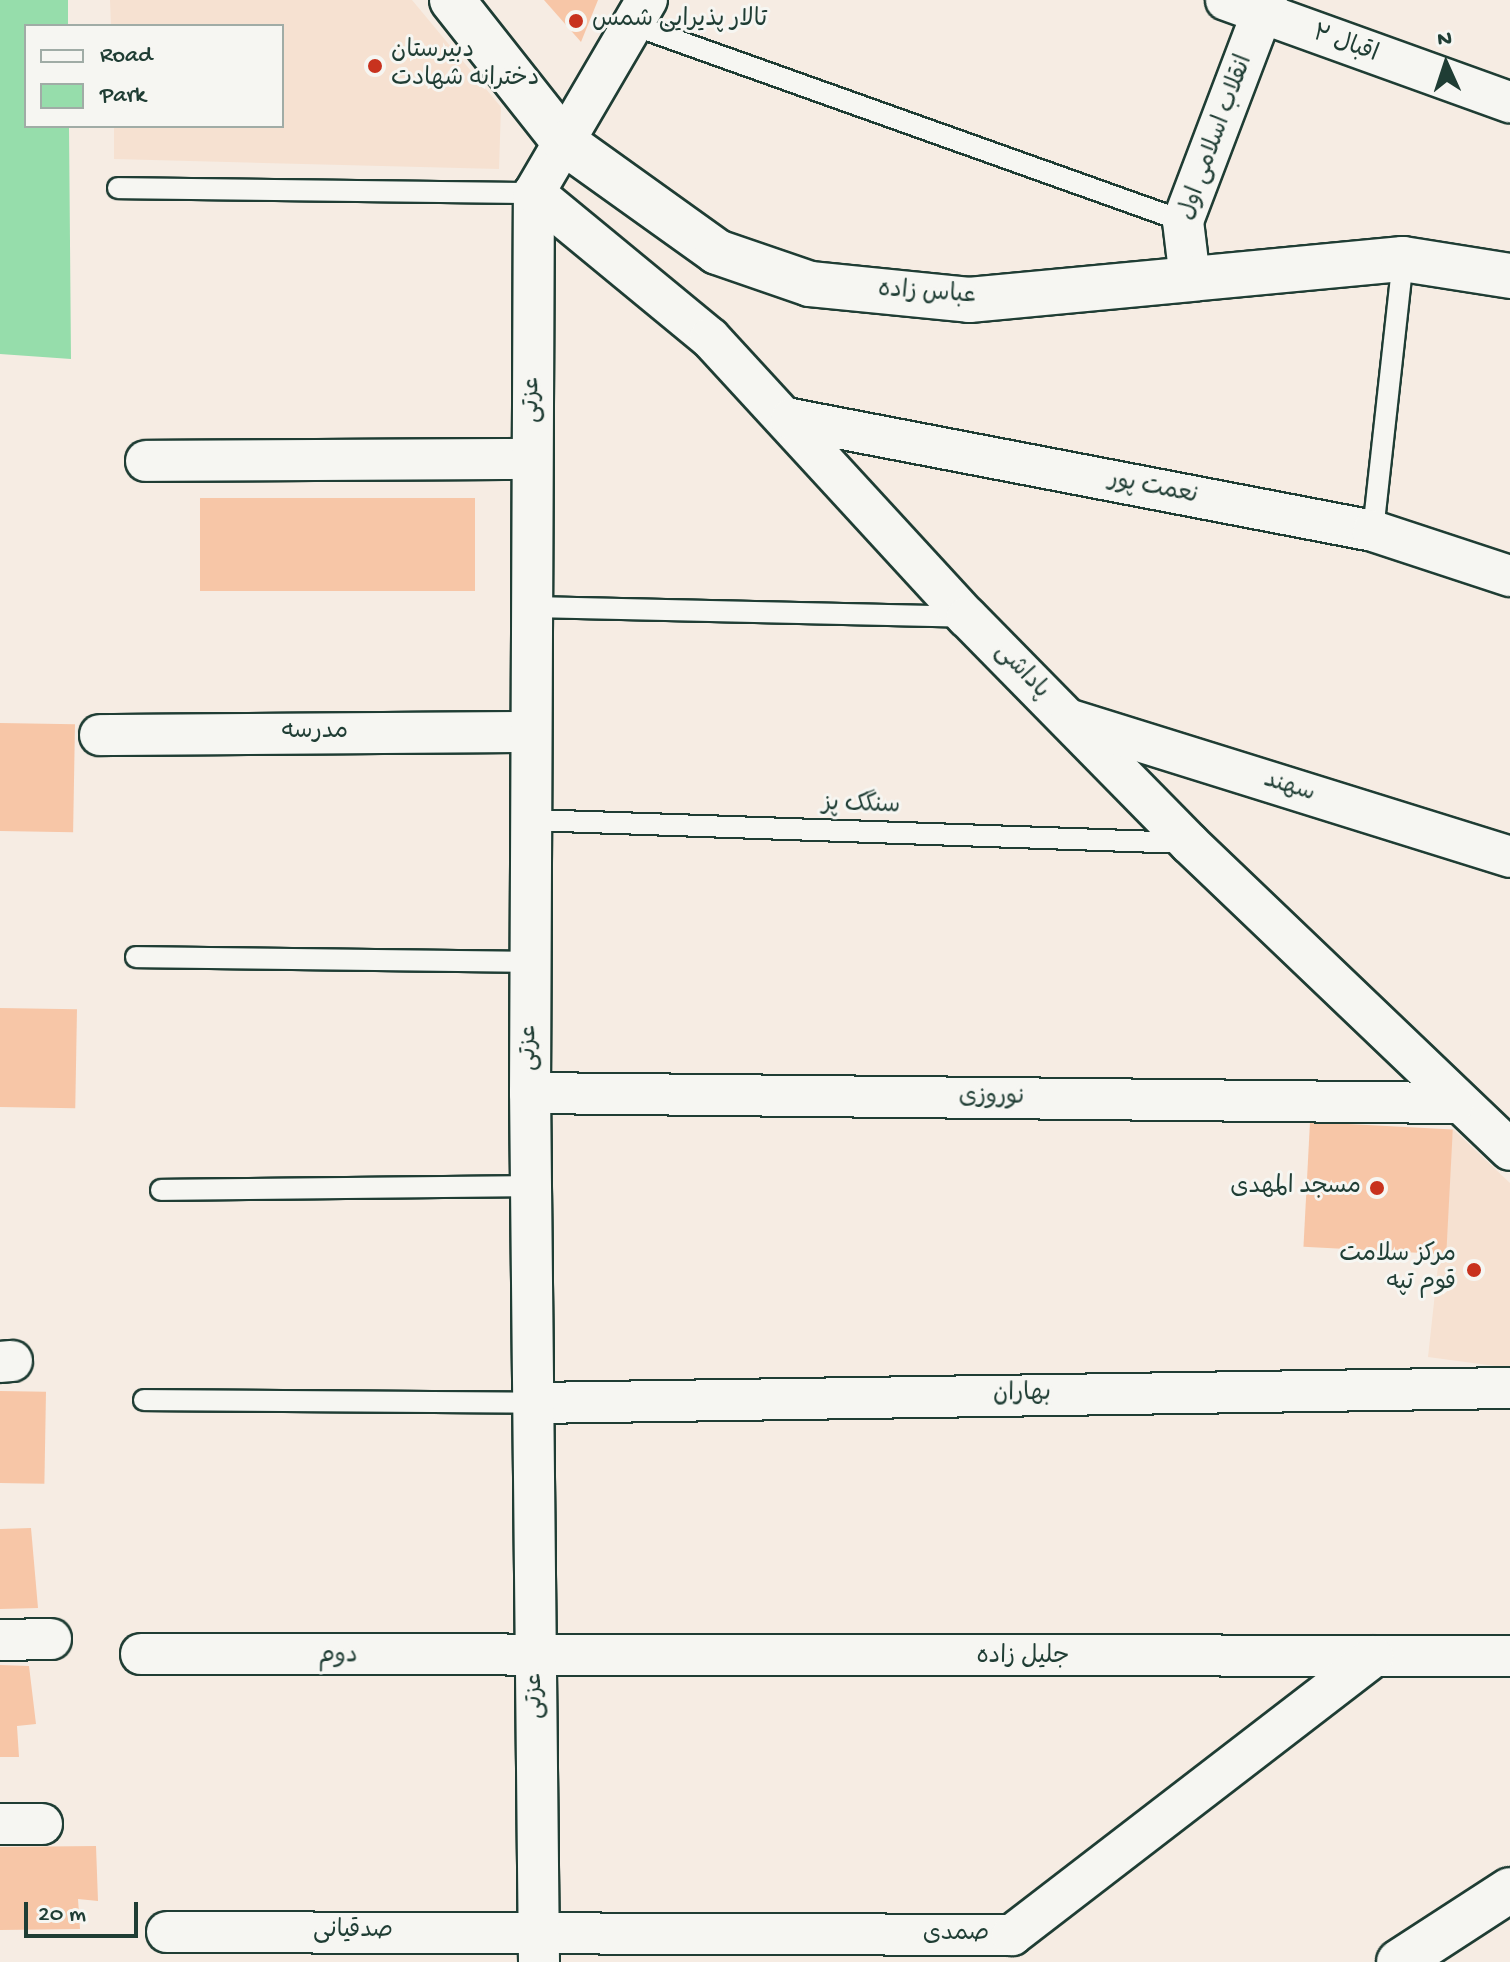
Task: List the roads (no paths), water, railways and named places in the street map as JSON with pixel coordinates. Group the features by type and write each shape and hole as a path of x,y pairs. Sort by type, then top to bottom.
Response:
{"street":[{"name":"عباس زاده","path":"452,0 565,143 717,252 810,284 969,300 1403,259 1510,276"},
{"name":"اقبال ۲","path":"1252,5 1510,102"},
{"name":"انقلاب اسلامی اول","path":"1190,279 1183,221 1252,5"},
{"path":"534,193 642,13"},
{"name":"پاداشی","path":"534,193 710,338 791,419 967,617 1189,843 1454,1103 1510,1150"},
{"name":"عزتی","path":"534,193 530,1093 539,1948"},
{"name":"نعمت پور","path":"791,419 1373,531 1510,576"},
{"path":"146,461 532,459"},
{"name":"سهند","path":"1067,719 1510,857"},
{"name":"مدرسه","path":"100,735 531,732"},
{"name":"نوروزی","path":"530,1093 1454,1103"},
{"name":"بهاران","path":"534,1403 1510,1388"},
{"path":"0,1640 51,1639"},
{"name":"دوم","path":"141,1654 536,1659"},
{"name":"جلیل زاده","path":"536,1659 1510,1656"},
{"name":"صمدی","path":"539,1948 1012,1935 1373,1657"},
{"path":"0,1824 42,1824"},
{"path":"1399,1962 1510,1890"},
{"name":"صدقیانی","path":"167,1932 539,1948"}],"lane":[{"path":"642,13 1183,221"},
{"path":"118,188 534,193"},
{"path":"1373,531 1403,259"},
{"path":"531,607 967,617"},
{"name":"سنگک پز","path":"531,820 1189,843"},
{"path":"136,957 531,962"},
{"path":"161,1190 531,1186"},
{"path":"144,1400 534,1403"}],"place":[{"name":"تالار پذیرایی شمس","path":"576,21"},
{"name":"دبیرستان دخترانه شهادت","path":"375,66"},
{"name":"مسجد المهدی","path":"1377,1188"},
{"name":"مرکز سلامت قوم تپه","path":"1474,1270"}]}
